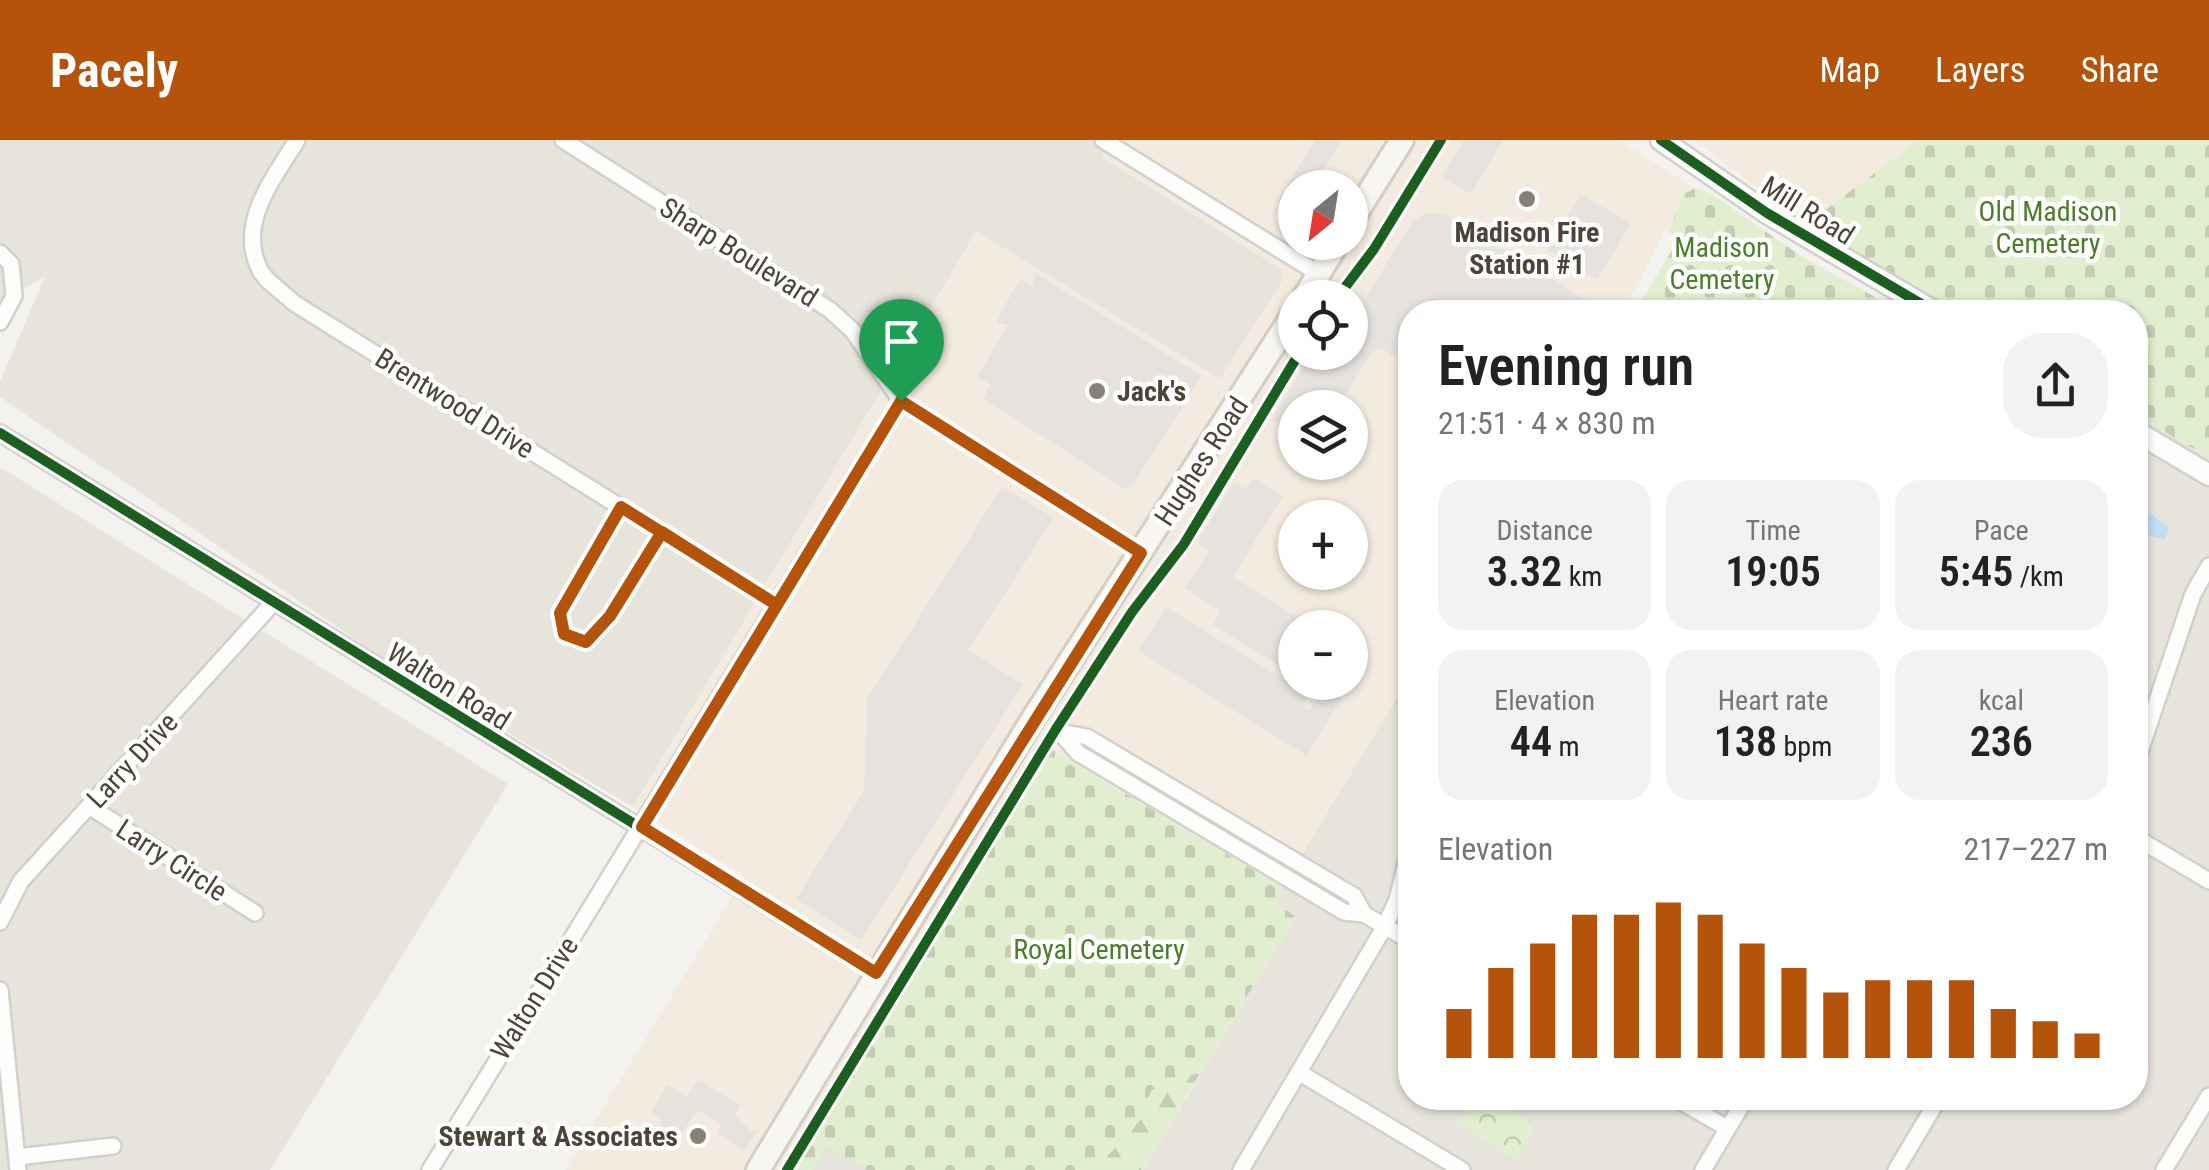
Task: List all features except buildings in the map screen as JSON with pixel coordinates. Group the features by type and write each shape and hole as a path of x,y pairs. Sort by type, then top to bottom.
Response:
{"main road":[{"path":"1368,195 1402,140"},
{"path":"1315,280 1327,260"},
{"name":"Hughes Road","path":"758,1170 1034,718 1278,339"}],"street":[{"name":"Brentwood Drive","path":"297,140 260,201 251,239 260,272 294,302 777,605"},
{"name":"Sharp Boulevard","path":"563,140 830,310 853,331 901,401 1141,553"},
{"path":"1102,140 1129,147 1319,274"},
{"name":"Mill Road","path":"1661,140 1767,213 1915,300"},
{"path":"0,253 11,264 14,296 0,322"},
{"name":"Walton Drive","path":"430,1170 901,401"},
{"name":"Walton Road","path":"0,433 876,973"},
{"path":"2148,439 2209,475"},
{"path":"621,507 560,613 564,634 586,642 610,616 662,532"},
{"path":"2148,727 2193,594 2209,566"},
{"name":"Larry Drive","path":"0,922 21,880 273,603"},
{"path":"1034,718 1060,732 1087,737 1354,896 1364,914"},
{"path":"1060,732 1078,753 1344,912 1364,914 1398,934"},
{"name":"Larry Circle","path":"89,806 255,913"},
{"path":"1242,851 1252,835"},
{"path":"2148,845 2209,881"},
{"path":"1241,1170 1385,926 1398,896"},
{"path":"0,990 18,1164 113,1146"},
{"path":"1300,1073 1462,1170"},
{"path":"2164,1170 2209,1096"},
{"path":"1696,1110 1727,1128"},
{"path":"1702,1170 1738,1110"},
{"path":"1896,1170 1932,1110"}],"shaded area":[{"path":"0,140 1112,140 1102,157 1281,269 1283,280 1278,280 1278,288 1220,379 976,232 633,807 384,659 0,397 0,382 45,277 0,301"},
{"path":"1112,140 1618,140 1695,188 1684,194 1629,300 1398,300 1398,696 1282,887 1049,749 787,1170 565,1170 745,876 633,807 976,231 1220,379 1278,288 1278,370 1368,370 1368,280 1283,280 1281,269 1102,157"},
{"path":"1315,140 1342,140 1323,170 1297,170"},
{"path":"1464,140 1503,140 1471,194 1442,177"},
{"path":"1695,140 1919,140 1805,225"},
{"path":"1581,194 1631,224 1597,280 1548,250"},
{"path":"1426,213 1445,214 1586,300 1398,300 1398,358 1380,348 1368,358 1368,294 1412,222"},
{"path":"1035,273 1202,376 1133,485 1125,489 984,399 990,384 977,377 1008,324 998,323 998,316 1021,279 1032,287"},
{"path":"1302,370 1361,370 1349,390 1289,390"},
{"path":"2148,422 2209,458 2209,1170 1143,1170 1295,917 1278,905 1282,887 1398,696 1398,1110 2148,1110"},
{"path":"0,467 508,784 270,1170 0,1170"},
{"path":"1254,478 1283,496 1233,577 1286,610 1278,610 1278,665 1213,625 1220,611 1185,588 1209,551 1197,542 1234,482 1246,489"},
{"path":"1002,487 1054,518 968,650 1023,684 861,940 796,899 864,791 867,699"},
{"path":"1166,607 1278,676 1278,700 1306,700 1302,706 1309,711 1316,700 1340,700 1307,756 1138,651"},
{"path":"698,1080 740,1105 735,1115 750,1131 757,1130 744,1152 718,1132 722,1125 697,1110 678,1140 659,1129 663,1121 651,1112 668,1085 687,1097"},
{"path":"827,1146 867,1170 813,1170"}],"green space":[{"name":"Old Madison Cemetery","path":"1919,140 2209,140 2209,458 2148,422 2148,300 1938,300 1805,225"},
{"name":"Madison Cemetery","path":"1695,188 1710,193 1801,256 1880,300 1641,300 1679,239 1667,231 1684,194"},
{"name":"Royal Cemetery","path":"1049,748 1282,887 1278,905 1295,916 1201,1073 1172,1079 1151,1091 1140,1120 1095,1170 787,1170"},
{"path":"1200,1073 1143,1170 1095,1170 1140,1120 1151,1091 1172,1079"},
{"path":"1465,1110 1510,1110 1536,1125 1515,1159 1457,1123"}],"water":[{"path":"2148,512 2169,527 2165,540 2148,535"}],"cycle path":[{"path":"1351,280 1441,140"},
{"path":"1661,140 1767,213 1915,300"},
{"path":"787,1170 1056,729 1132,612 1184,544 1289,370"},
{"path":"0,433 876,973"}],"place":[{"name":"Madison Fire Station #1","path":"1527,199"},
{"name":"Jack's","path":"1097,391"},
{"name":"Stewart & Associates","path":"698,1136"}],"route":[{"path":"901,401 777,605 662,532 610,616 586,642 564,634 560,613 621,507 662,532 777,605 642,827 876,973 1058,678 1141,553 901,401"}]}
